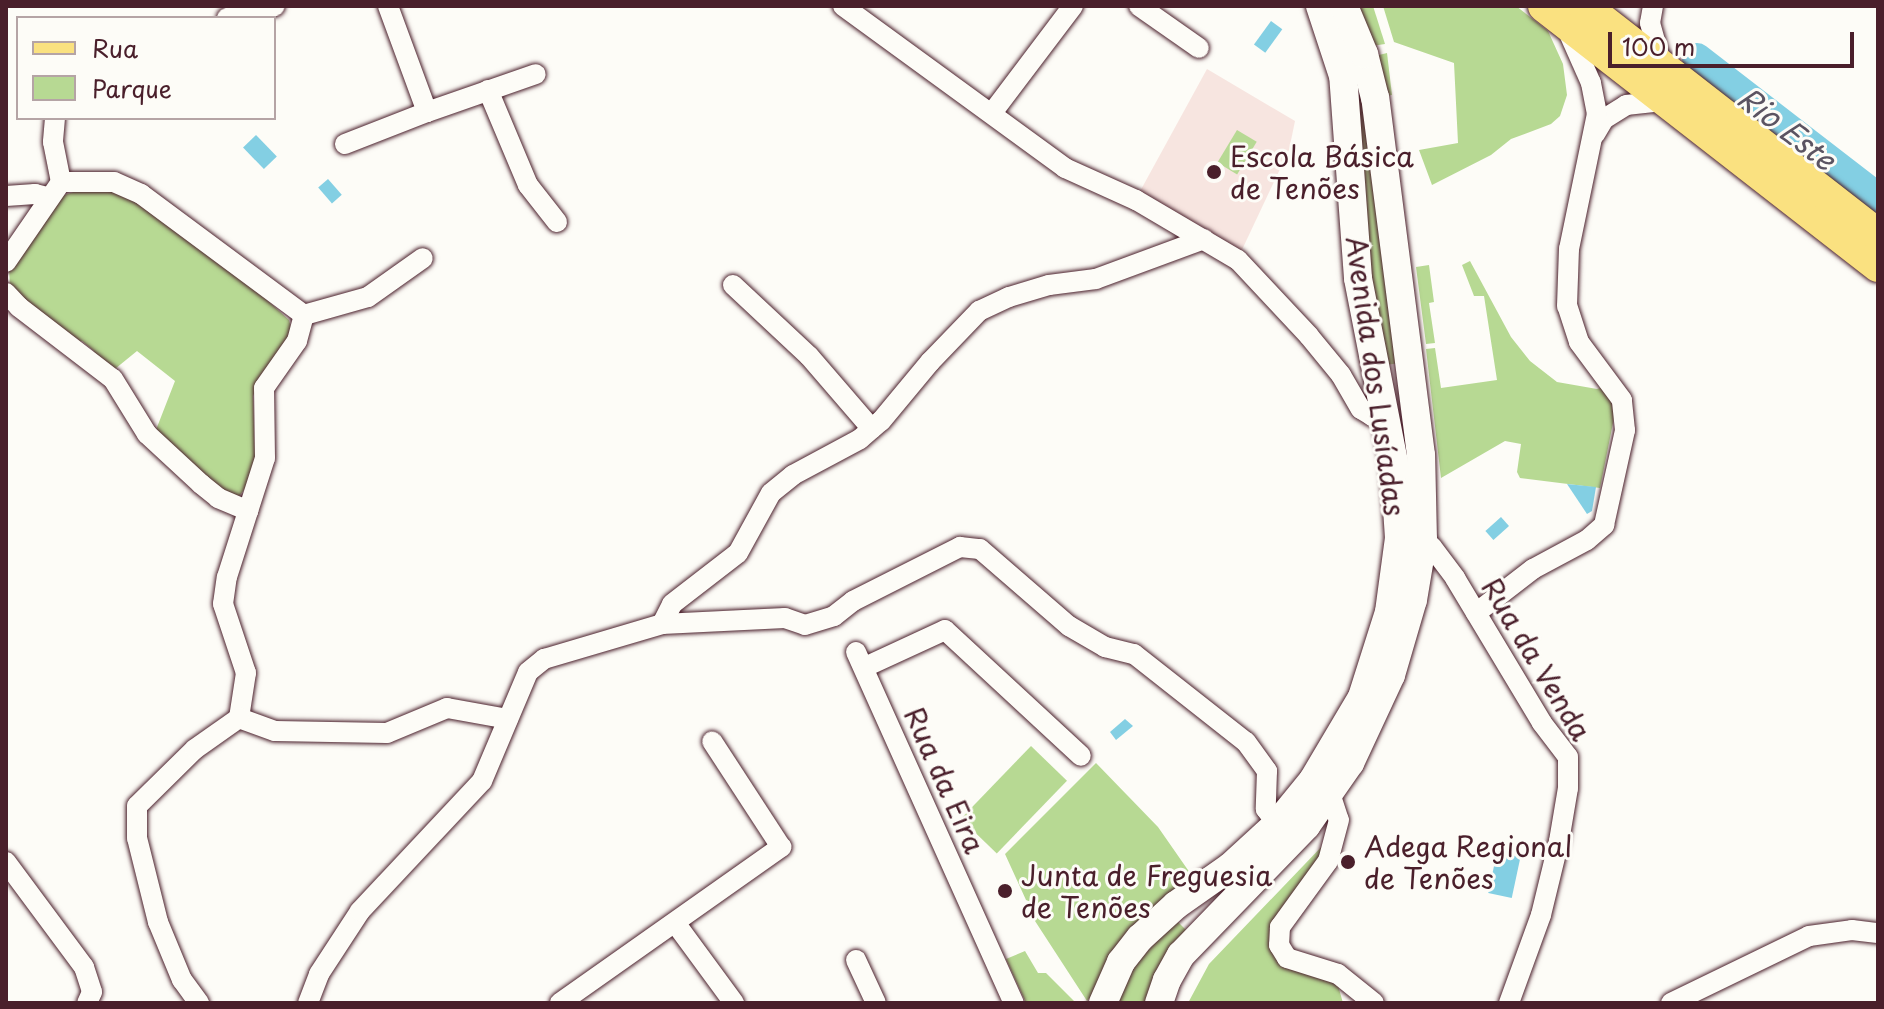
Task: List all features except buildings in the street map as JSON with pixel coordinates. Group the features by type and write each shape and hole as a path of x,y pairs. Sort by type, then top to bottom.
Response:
{"main road":[{"name":"Avenida dos Lusíadas","path":"1320,6 1343,76 1358,278 1387,417 1397,488 1411,539"},
{"name":"Avenida dos Lusíadas","path":"1322,787 1373,669 1411,539 1422,468 1375,98 1364,54 1344,6"},
{"path":"1564,11 1662,66 1878,235"},
{"path":"1564,11 1665,101 1878,266"},
{"path":"1379,382 1393,369 1412,377"},
{"path":"1103,1003 1121,962 1173,907 1230,867 1322,787"},
{"path":"1159,1003 1167,980 1198,934 1306,826 1322,787"},
{"path":"1173,907 1198,934"}],"street":[{"path":"248,8 275,6"},
{"path":"388,6 427,112"},
{"path":"843,6 1065,168 1136,200 1204,239 1257,277 1341,375 1361,409 1372,416 1387,417"},
{"path":"992,113 1073,6"},
{"path":"1139,6 1199,48"},
{"path":"1653,6 1650,23 1662,66"},
{"path":"1476,613 1533,569 1595,534 1609,513 1626,413 1616,390 1579,342 1569,316 1566,286 1569,249 1597,114 1591,83 1564,11"},
{"path":"345,144 536,74"},
{"path":"488,90 528,185 557,222"},
{"path":"1595,134 1604,119 1626,105 1665,101"},
{"path":"6,262 54,189 55,120"},
{"path":"6,196 114,182 141,194 304,315"},
{"path":"662,624 672,604 738,553 771,493 793,475 860,439 872,429 979,311 1009,297 1049,285 1096,279 1204,239"},
{"path":"304,315 368,297 423,258"},
{"path":"733,285 809,356 872,429"},
{"path":"6,293 19,307 113,379 147,434 201,484 218,498 248,511"},
{"path":"199,1003 182,980 158,922 137,838 137,806 195,749 239,718 246,673 223,604 227,577 265,458 264,388 297,341 304,315"},
{"name":"Rua da Venda","path":"1411,539 1442,559 1542,723 1568,757 1568,788 1559,841 1541,915 1509,1003"},
{"path":"308,1003 319,974 360,911 482,781 528,672 544,659 662,624 785,618 805,625 834,616 853,601 960,547 980,549 1069,626 1105,647 1134,654 1246,742 1267,771 1266,809 1277,824"},
{"name":"Rua da Eira","path":"1014,1003 860,659 945,630 1081,756"},
{"path":"239,718 275,731 387,733 447,708 508,719"},
{"path":"560,1003 781,847 712,741"},
{"path":"1322,787 1339,820 1328,861 1280,927 1279,945 1287,958 1338,974 1374,1003"},
{"path":"6,862 84,967 92,992 87,1003"},
{"path":"676,924 734,1003"},
{"path":"1671,1003 1809,936 1852,930 1878,933"},
{"path":"856,960 876,1003"}],"shaded area":[{"name":"Escola Básica de Tenões","path":"1207,69 1295,121 1289,150 1240,254 1138,195"}],"green space":[{"path":"1334,6 1359,67 1401,363 1385,365 1369,288"},
{"path":"1357,6 1373,6 1385,44 1372,46"},
{"path":"1383,6 1516,6 1548,31 1563,64 1567,95 1560,116 1551,124 1511,139 1491,155 1432,185 1419,150 1458,143 1454,63 1394,42"},
{"path":"1387,53 1392,95 1384,96 1375,56"},
{"path":"1237,130 1257,142 1237,174 1217,163"},
{"path":"79,190 107,190 127,196 256,290 289,320 292,331 261,377 253,396 255,456 251,481 236,500 154,435 175,381 137,351 110,373 95,361 94,351 82,341 73,343 10,285 9,268 62,196"},
{"path":"1470,261 1511,337 1530,361 1557,382 1597,389 1606,386 1615,413 1600,488 1520,478 1517,472 1521,444 1505,441 1441,478 1426,349 1435,348 1441,388 1497,380 1484,296 1474,296 1462,265"},
{"path":"1429,265 1434,302 1429,303 1435,343 1426,344 1416,267"},
{"path":"1031,746 1067,781 997,853 961,819"},
{"path":"1096,763 1158,827 1197,883 1087,1001 1035,921 1031,902 1026,900 1005,854"},
{"path":"1326,842 1321,862 1273,948 1285,968 1337,982 1343,1003 1188,1003 1209,964"},
{"path":"1176,920 1187,931 1152,1003 1113,1003 1131,969"},
{"path":"1025,951 1038,973 1046,973 1076,1003 1026,1003 1006,959"}],"water":[{"path":"1271,21 1282,29 1265,53 1254,44"},
{"path":"256,135 277,157 264,169 243,148"},
{"path":"328,179 342,195 332,203 318,188"},
{"path":"1567,484 1596,487 1592,511 1587,514"},
{"path":"1501,517 1509,526 1493,540 1485,531"},
{"path":"1125,719 1133,726 1116,740 1110,732"},
{"path":"1497,852 1520,857 1512,898 1488,893"}],"waterway":[{"name":"Rio Este","path":"1697,58 1878,198"}],"place":[{"name":"Escola Básica de Tenões","path":"1214,172"},
{"name":"Adega Regional de Tenões","path":"1348,862"},
{"name":"Junta de Freguesia de Tenões","path":"1005,891"}]}
